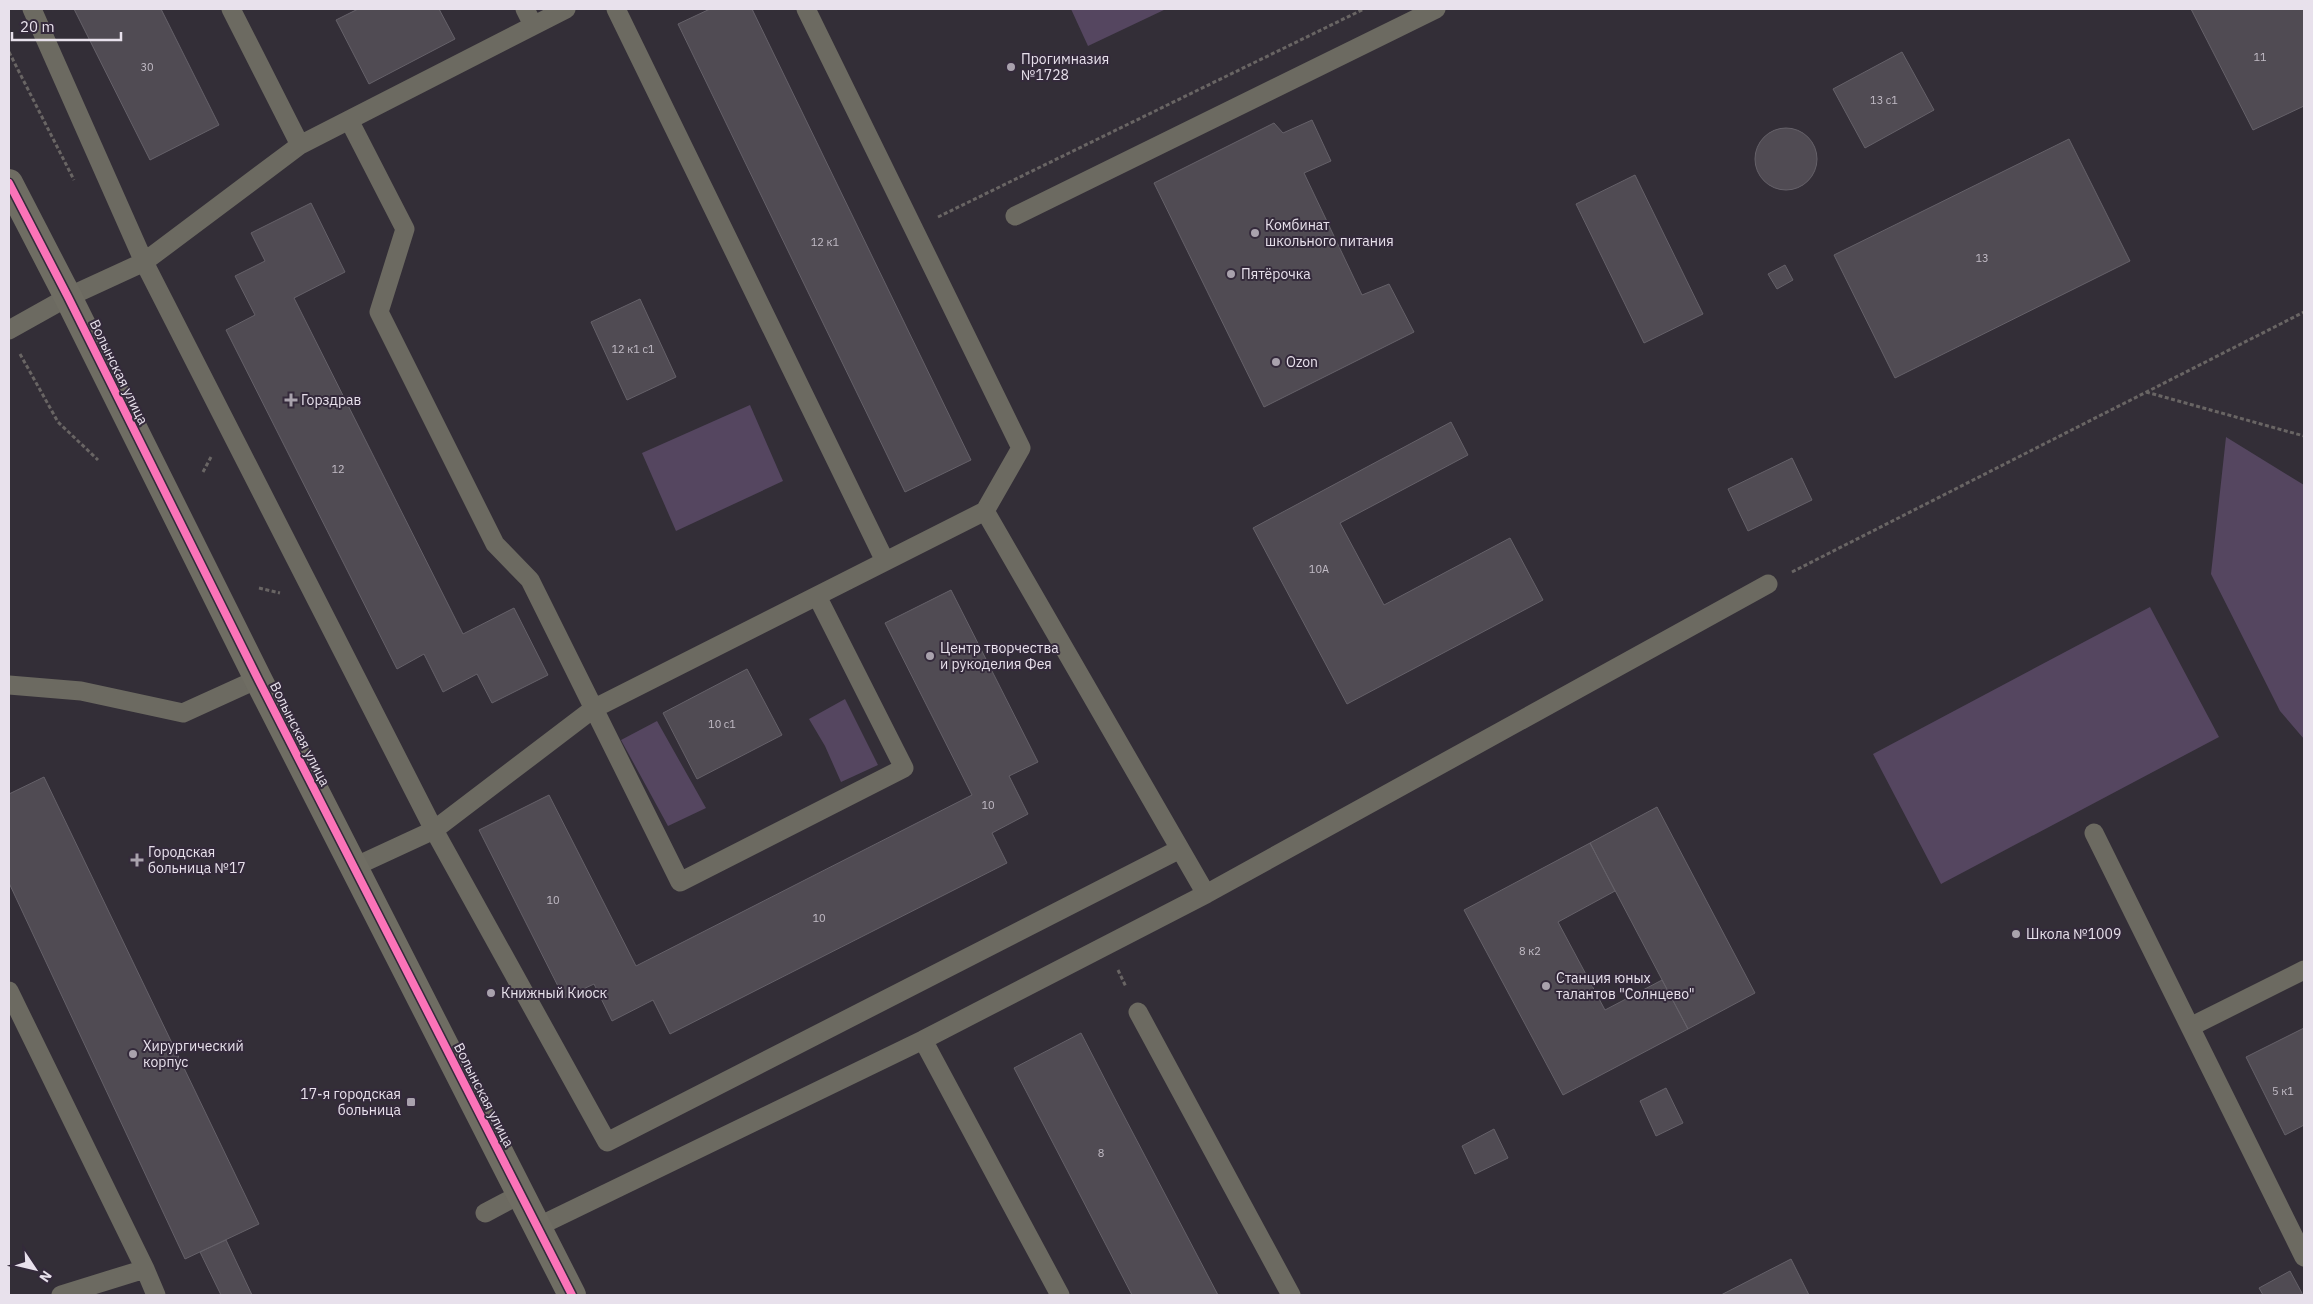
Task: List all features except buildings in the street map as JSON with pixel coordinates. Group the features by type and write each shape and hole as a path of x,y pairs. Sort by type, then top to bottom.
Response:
{"street":[{"name":"Волынская улица","path":"9,183 258,679 572,1295"}],"lane":[{"path":"32,9 144,262 434,830 607,1142 1180,849"},
{"path":"231,9 300,145"},
{"path":"9,330 68,298 144,262 300,145 349,120 529,17 566,9"},
{"path":"616,9 885,561"},
{"path":"354,867 434,830 593,709 985,511 1021,448 806,9"},
{"path":"1014,216 1436,9"},
{"path":"349,120 406,229 380,312 496,544 530,580 680,882 904,768 817,596"},
{"path":"985,511 1206,894"},
{"path":"537,1227 923,1040 1206,894 1768,584"},
{"path":"9,685 81,691 183,714 258,679"},
{"path":"2094,833 2304,1257"},
{"path":"2190,1027 2304,970"},
{"path":"9,991 156,1295"},
{"path":"1138,1012 1291,1295"},
{"path":"923,1040 1060,1295"},
{"path":"485,1213 521,1194"},
{"path":"61,1295 145,1269"}],"path":[{"path":"913,229 1364,9"},
{"path":"1768,584 2304,312"},
{"path":"18,350 58,422 98,460"},
{"path":"2146,392 2304,436"},
{"path":"1107,945 1138,1012"}],"shaded area":[{"path":"1071,9 1166,9 1088,46"},
{"path":"750,405 783,481 676,531 642,453"},
{"path":"2226,437 2304,485 2304,739 2280,711 2211,574"},
{"path":"2150,607 2219,737 1941,884 1873,754"},
{"path":"845,699 878,765 841,782 825,746 809,719"},
{"path":"657,721 706,808 668,826 621,740"}],"cycle path":[{"path":"9,183 68,297 258,679 572,1295"}],"place":[{"name":"Прогимназия №1728","path":"1011,67"},
{"name":"Комбинат школьного питания","path":"1255,233"},
{"name":"Пятёрочка","path":"1231,274"},
{"name":"Ozon","path":"1276,362"},
{"name":"Горздрав","path":"291,400"},
{"name":"Центр творчества и рукоделия Фея","path":"930,656"},
{"name":"Городская больница №17","path":"137,860"},
{"name":"Школа №1009","path":"2016,934"},
{"name":"Станция юных талантов \"Солнцево\"","path":"1546,986"},
{"name":"Книжный Киоск","path":"491,993"},
{"name":"Хирургический корпус","path":"133,1054"},
{"name":"17-я городская больница","path":"411,1102"}]}
